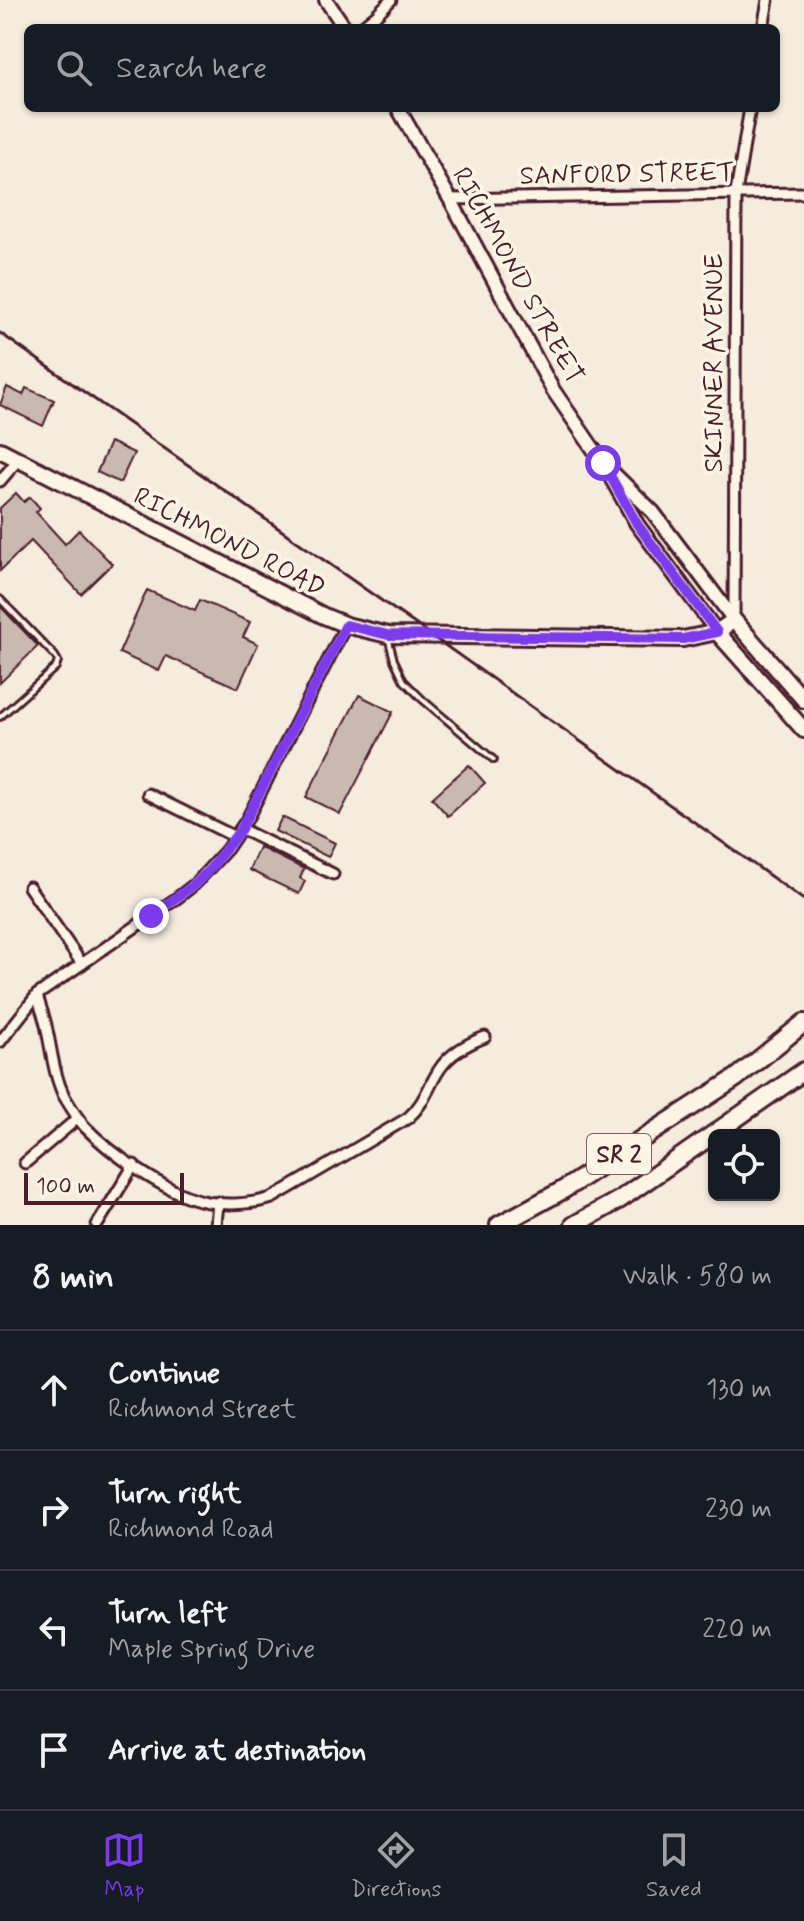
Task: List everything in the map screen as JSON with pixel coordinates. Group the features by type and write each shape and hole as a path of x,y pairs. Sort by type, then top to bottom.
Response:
{"highway":[{"name":"SR 2","path":"499,1225 563,1190 723,1086 804,1023"},
{"name":"SR 2","path":"574,1225 619,1200 804,1071"}],"main road":[{"path":"326,0 342,24"},
{"name":"RICHMOND STREET","path":"400,112 553,390 603,463 637,524 717,632 804,730"},
{"name":"RICHMOND ROAD","path":"0,450 324,616 388,635 683,639 717,632 734,620"},
{"name":"RICHMOND STREET","path":"603,463 653,512 734,620 804,700"}],"street":[{"path":"365,24 391,0"},
{"path":"764,24 768,0"},
{"name":"SKINNER AVENUE","path":"734,620 736,193 749,112"},
{"name":"SANFORD STREET","path":"450,199 804,193"},
{"path":"0,481 18,460"},
{"path":"0,1042 37,995 186,891 211,868 238,833 346,625"},
{"path":"148,794 333,874"},
{"path":"29,887 82,964"},
{"path":"37,995 56,1075 78,1118 97,1138 147,1175 198,1200 218,1202 272,1198 408,1118 423,1103 446,1061 462,1047 485,1037"},
{"path":"25,1163 78,1118"},
{"path":"97,1225 134,1165"},
{"path":"216,1225 218,1202"}],"lane":[{"path":"0,599 58,661 56,667 0,717"},
{"path":"388,635 394,660 404,681 494,760"}],"building":[{"path":"7,387 23,395 26,388 54,400 43,426 0,405"},
{"path":"110,442 134,453 120,483 97,472"},
{"path":"16,493 24,502 30,497 40,508 36,512 65,544 79,530 112,564 81,594 31,541 0,571 0,508"},
{"path":"147,590 195,611 200,600 250,622 243,637 258,644 238,688 166,656 159,671 119,653"},
{"path":"0,606 38,646 0,683"},
{"path":"359,695 393,712 340,814 306,797"},
{"path":"469,765 485,783 448,816 432,798"},
{"path":"282,817 335,843 328,857 275,831"},
{"path":"259,847 304,869 300,878 305,881 299,894 249,870"}],"railway":[{"path":"0,333 804,900"}],"route":[{"path":"151,916 195,884 241,829 346,625 388,635 432,636 683,639 717,632 637,524 603,463"}]}
